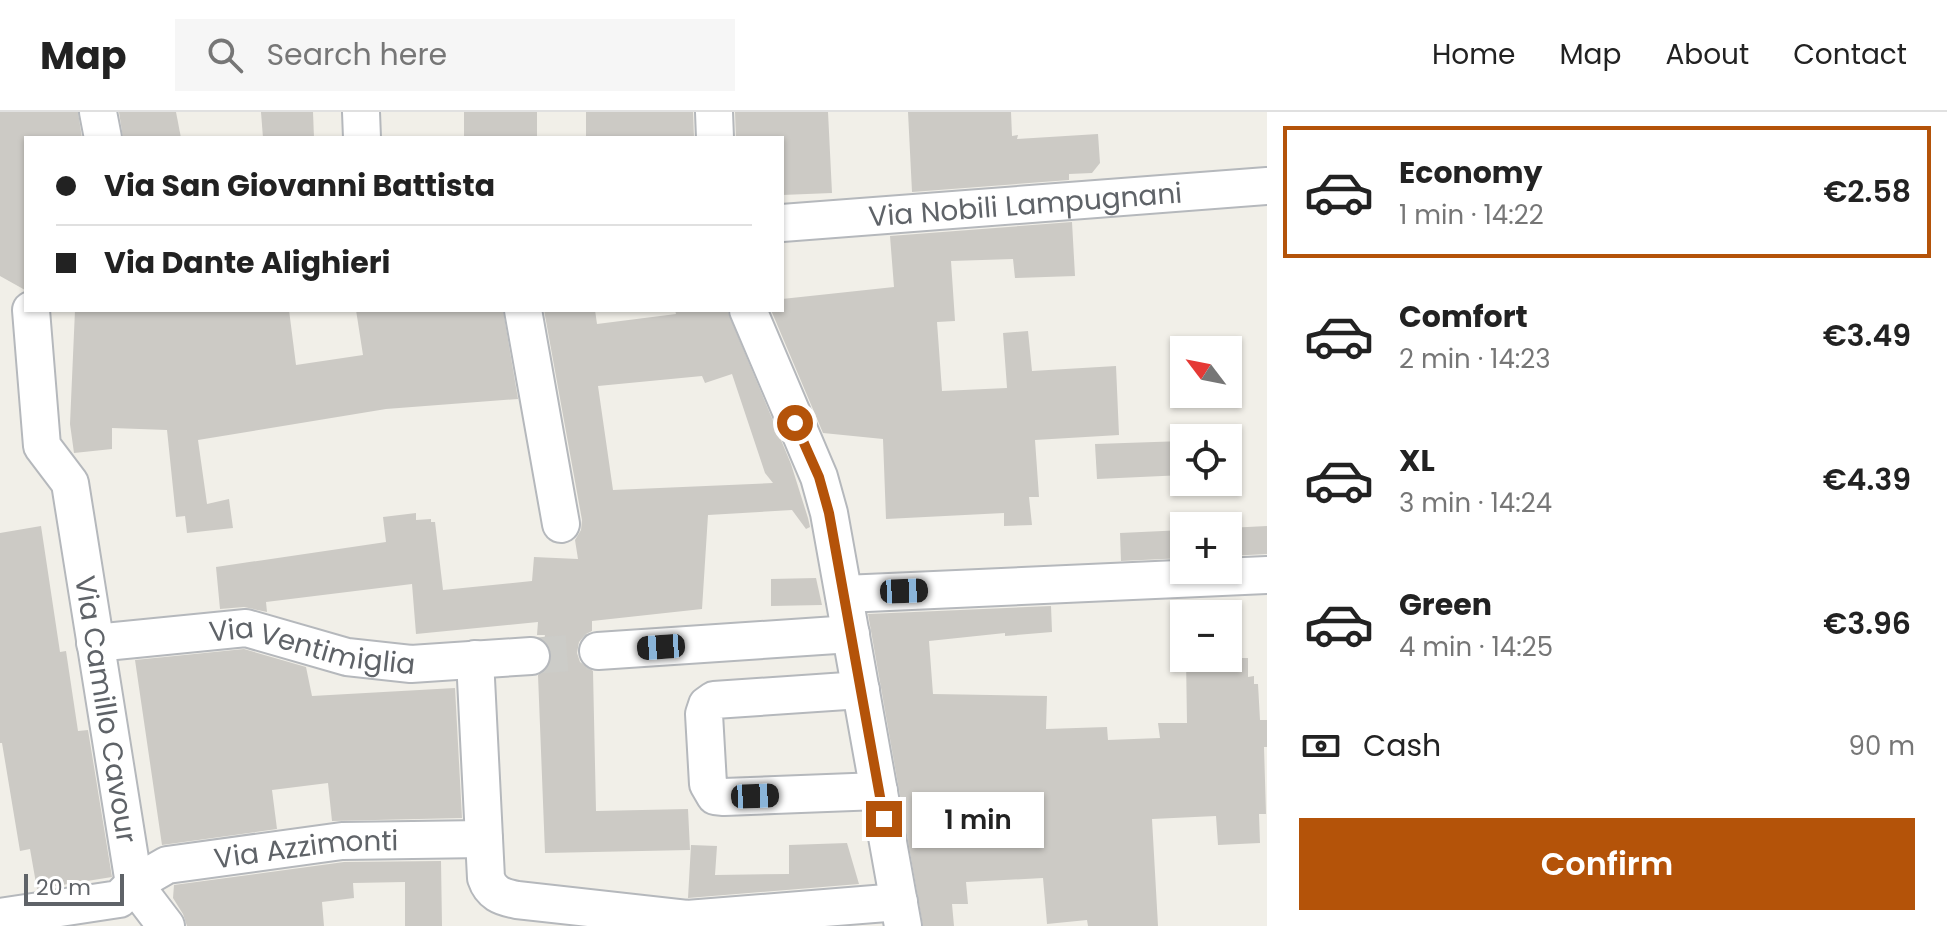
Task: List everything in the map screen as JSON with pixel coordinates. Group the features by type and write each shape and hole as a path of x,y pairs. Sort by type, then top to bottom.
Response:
{"street":[{"path":"98,112 103,136"},
{"path":"361,112 362,136"},
{"path":"714,112 715,136"},
{"name":"Via Nobili Lampugnani","path":"784,223 1267,186"},
{"path":"0,311 24,308"},
{"name":"Via Camillo Cavour","path":"28,312 42,446 70,483 134,884 166,926"},
{"path":"523,312 561,524"},
{"path":"475,659 486,878 489,887 497,894 517,900 687,919 901,914 844,594 819,477 749,312"},
{"path":"844,594 1267,575"},
{"name":"Via Ventimiglia","path":"95,643 246,628 347,657 411,664 531,656"},
{"path":"598,651 851,634"},
{"path":"861,690 714,700 707,705 704,714 708,784 715,796 724,797 879,791"},
{"name":"Via Azzimonti","path":"0,917 119,899 134,884 167,865 342,841 484,839"}],"building":[{"path":"0,112 78,112 82,136 24,136 24,289 0,276"},
{"path":"119,112 176,112 181,136 123,136"},
{"path":"261,112 313,112 314,136 263,136"},
{"path":"464,112 537,112 537,136 464,136"},
{"path":"586,112 693,112 694,136 586,136"},
{"path":"735,112 828,112 832,193 784,195 784,136 736,136"},
{"path":"908,112 1011,112 1012,136 1018,135 1017,139 1098,134 1100,163 1092,173 1069,174 1069,180 912,192"},
{"path":"1072,222 1075,276 1015,278 1013,259 951,261 955,321 937,322 942,391 1007,388 1003,333 1028,331 1032,371 1116,366 1119,435 1035,440 1039,497 1029,497 1032,525 1004,526 1004,513 886,519 883,439 823,433 772,312 784,312 784,299 894,287 890,236"},
{"path":"75,312 289,312 296,365 363,355 356,312 503,312 518,399 386,409 198,440 207,504 229,499 233,528 187,533 185,516 176,517 167,430 112,428 112,449 74,453 70,424"},
{"path":"544,312 595,312 597,324 676,312 728,312 791,464 810,527 806,529 792,510 708,515 702,609 592,621 592,631 579,642 577,653 580,662 593,671 596,811 688,809 690,850 545,853 538,675 549,666 552,655 544,640 545,635 537,635 538,622 416,634 412,584 266,602 267,612 244,607 220,609 216,567 386,542 383,517 416,513 416,520 431,519 435,522 443,590 532,581 534,557 578,559 575,540 582,520","holes":["732,374 765,473 773,483 613,490 598,386 702,376 705,383"]},
{"path":"1170,441 1170,476 1097,479 1095,444"},
{"path":"41,526 60,652 66,651 78,731 88,730 112,877 37,889 30,849 20,851 0,743 0,533"},
{"path":"1267,526 1267,554 1242,555 1242,527"},
{"path":"1170,531 1170,559 1121,561 1120,533"},
{"path":"816,578 822,605 771,606 771,579"},
{"path":"1051,606 1052,632 1005,636 1005,633 929,641 933,694 1047,696 1046,729 1107,727 1108,740 1160,738 1158,723 1187,723 1186,672 1242,672 1242,658 1248,658 1248,677 1254,676 1254,684 1258,684 1260,720 1267,720 1267,747 1264,747 1266,814 1259,814 1260,843 1218,845 1216,816 1152,819 1158,926 1088,926 1087,920 1047,924 1043,878 966,882 968,904 952,904 954,926 923,926 868,614"},
{"path":"244,649 306,667 312,696 455,688 462,818 332,821 328,783 272,790 277,829 162,845 135,660"},
{"path":"847,843 859,884 688,898 691,845 717,846 715,875 789,874 789,845"},
{"path":"441,861 442,926 405,926 405,882 353,883 354,898 322,902 324,926 187,926 173,898 174,885 344,862"}],"tunnel":[{"path":"531,656 598,651"}],"route":[{"path":"795,423 819,477 829,513 884,819"}]}
